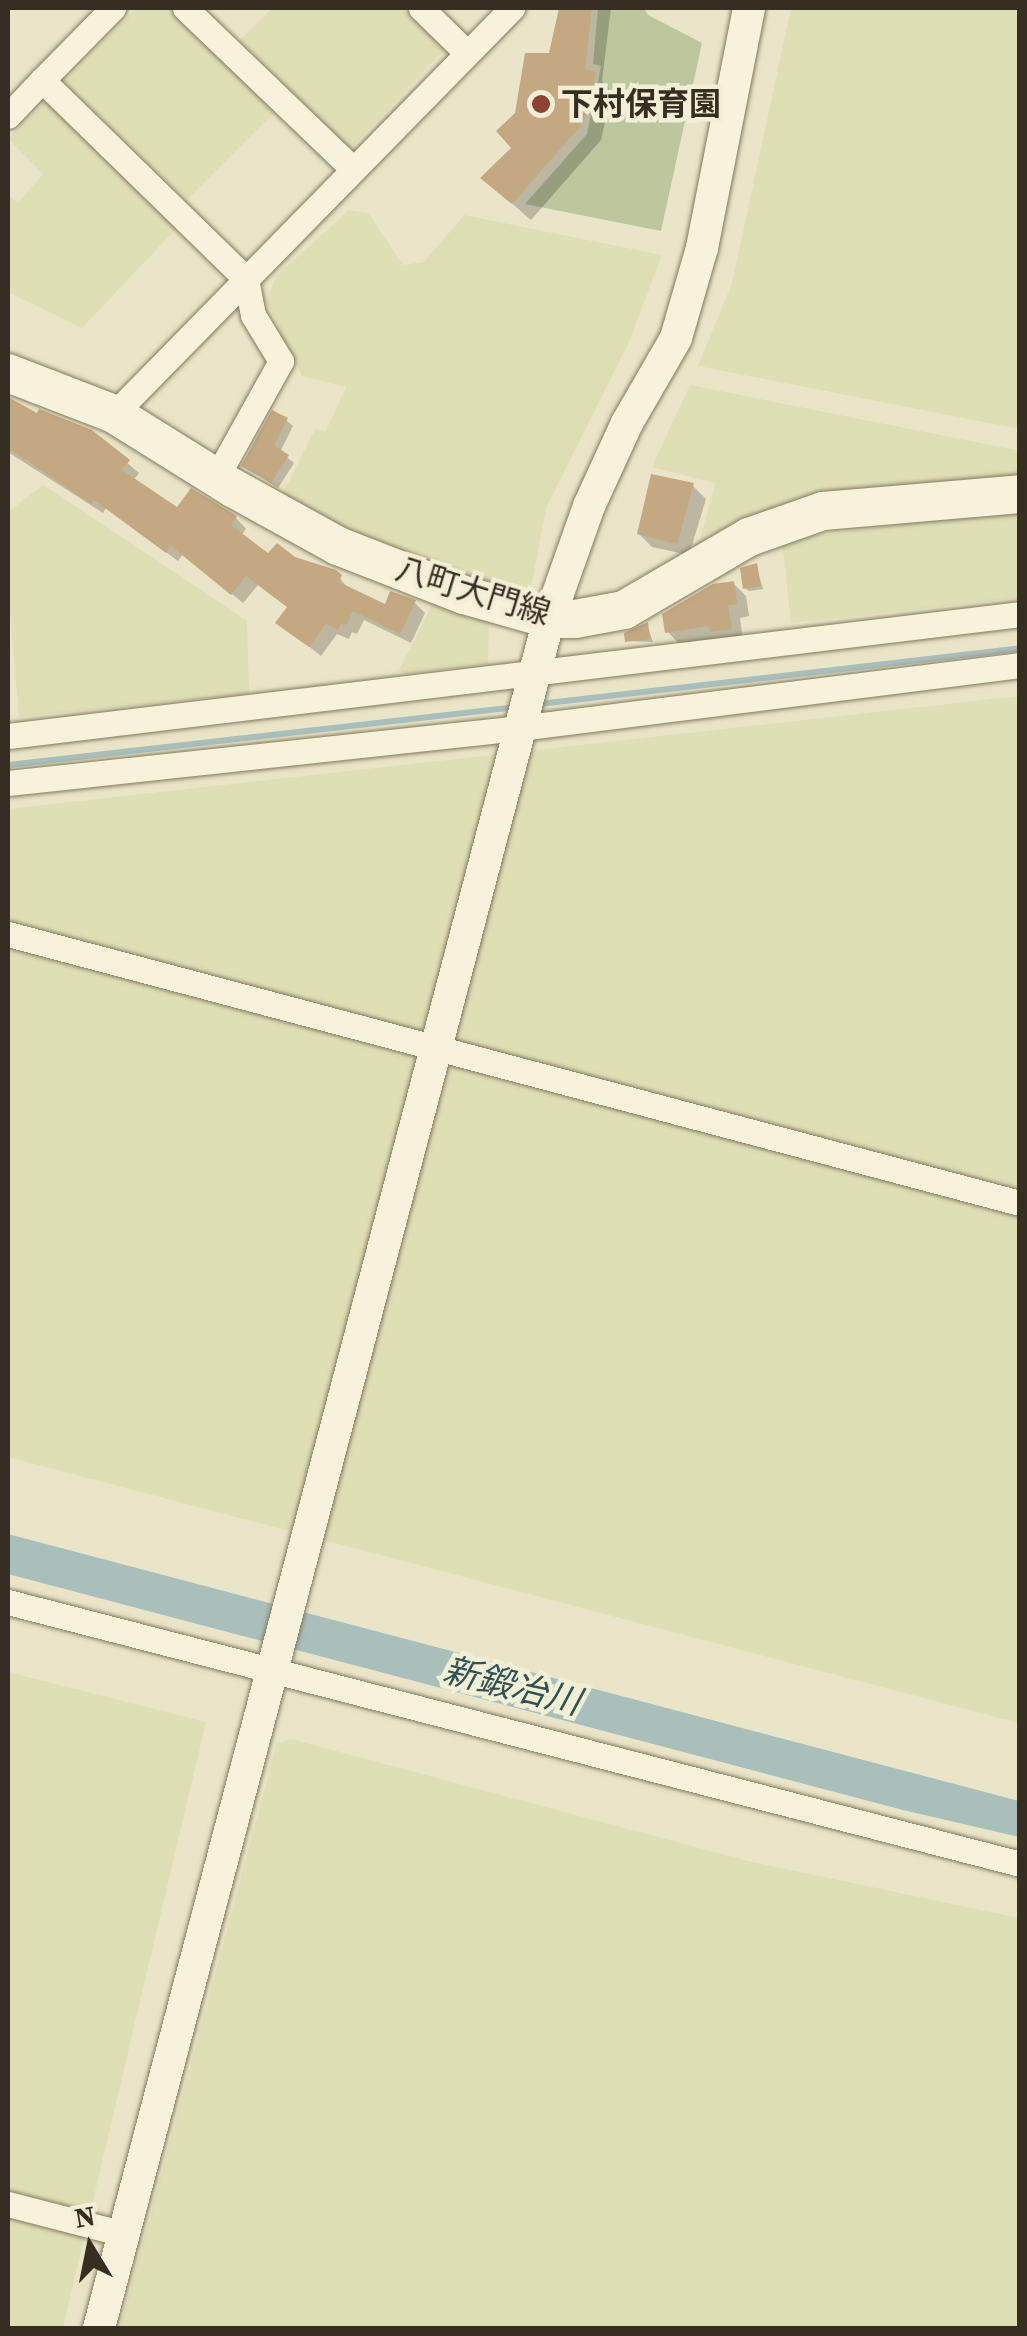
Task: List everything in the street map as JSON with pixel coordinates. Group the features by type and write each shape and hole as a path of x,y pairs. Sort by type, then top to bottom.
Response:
{"main road":[{"name":"八町大門線","path":"8,373 114,414 216,478 338,546 464,595 549,619 575,619 624,610 749,538 823,512 1020,494"}],"street":[{"path":"8,116 113,8"},
{"path":"186,8 353,170"},
{"path":"421,8 467,53"},
{"path":"114,414 512,8"},
{"path":"99,2328 549,619 589,506 627,424 676,338 702,248 749,8"},
{"path":"42,80 246,280 253,315 281,361 216,478"},
{"path":"8,736 1020,614"},
{"path":"8,784 519,728 1020,664"},
{"path":"8,934 1020,1204"},
{"path":"8,1602 273,1663 1020,1864"},
{"path":"8,2204 124,2234"}],"green space":[{"path":"137,8 172,8 275,112 187,200 64,82"},
{"path":"272,8 402,8 445,49 350,149 240,40"},
{"path":"598,8 644,8 648,15 702,43 661,231 525,204 587,134 601,66 593,64"},
{"path":"791,8 1019,8 1019,429 698,366 732,283"},
{"path":"48,99 178,227 82,328 8,292 8,195 18,203 43,174 8,139"},
{"path":"349,210 368,213 403,265 424,262 464,215 662,255 628,344 546,508 530,595 364,542 280,499 315,429 326,431 346,387 302,376 266,301 277,275"},
{"path":"690,385 1020,451 1019,477 783,505 699,544 715,483 652,467"},
{"path":"43,485 247,621 249,694 19,717 8,591 8,512"},
{"path":"1019,509 1019,598 791,623 782,540"},
{"path":"436,597 489,616 488,664 406,674 399,670"},
{"path":"1019,696 1019,1723 8,1457 8,809"},
{"path":"8,1672 206,1722 63,2328 8,2328"},
{"path":"291,1739 748,1861 1019,1918 1019,2328 120,2328 277,1743"}],"water":[{"name":"新鍛冶川","path":"8,1534 1019,1801 1019,1837 903,1810 8,1574"}],"building":[{"path":"559,8 592,8 585,69 596,72 584,122 512,204 480,178 511,148 496,131 515,113 525,53 549,53"},
{"path":"8,397 37,413 39,409 92,430 130,460 122,470 177,507 191,488 237,516 231,525 268,553 277,543 295,557 336,570 342,575 339,582 385,604 390,591 416,600 400,634 353,611 346,625 341,623 338,630 326,624 309,647 275,623 287,607 246,576 231,595 171,546 166,553 94,500 91,504 8,448"},
{"path":"272,410 288,418 274,445 289,455 271,483 241,466"},
{"path":"651,474 694,483 677,544 637,534"},
{"path":"757,563 761,586 743,589 740,568"},
{"path":"734,581 737,604 728,605 732,629 710,632 709,626 665,633 662,614 713,584"},
{"path":"648,622 650,639 625,642 624,633"}],"waterway":[{"path":"539,704 1020,648"},
{"path":"8,765 517,707"}],"place":[{"name":"下村保育園","path":"541,104"}]}
